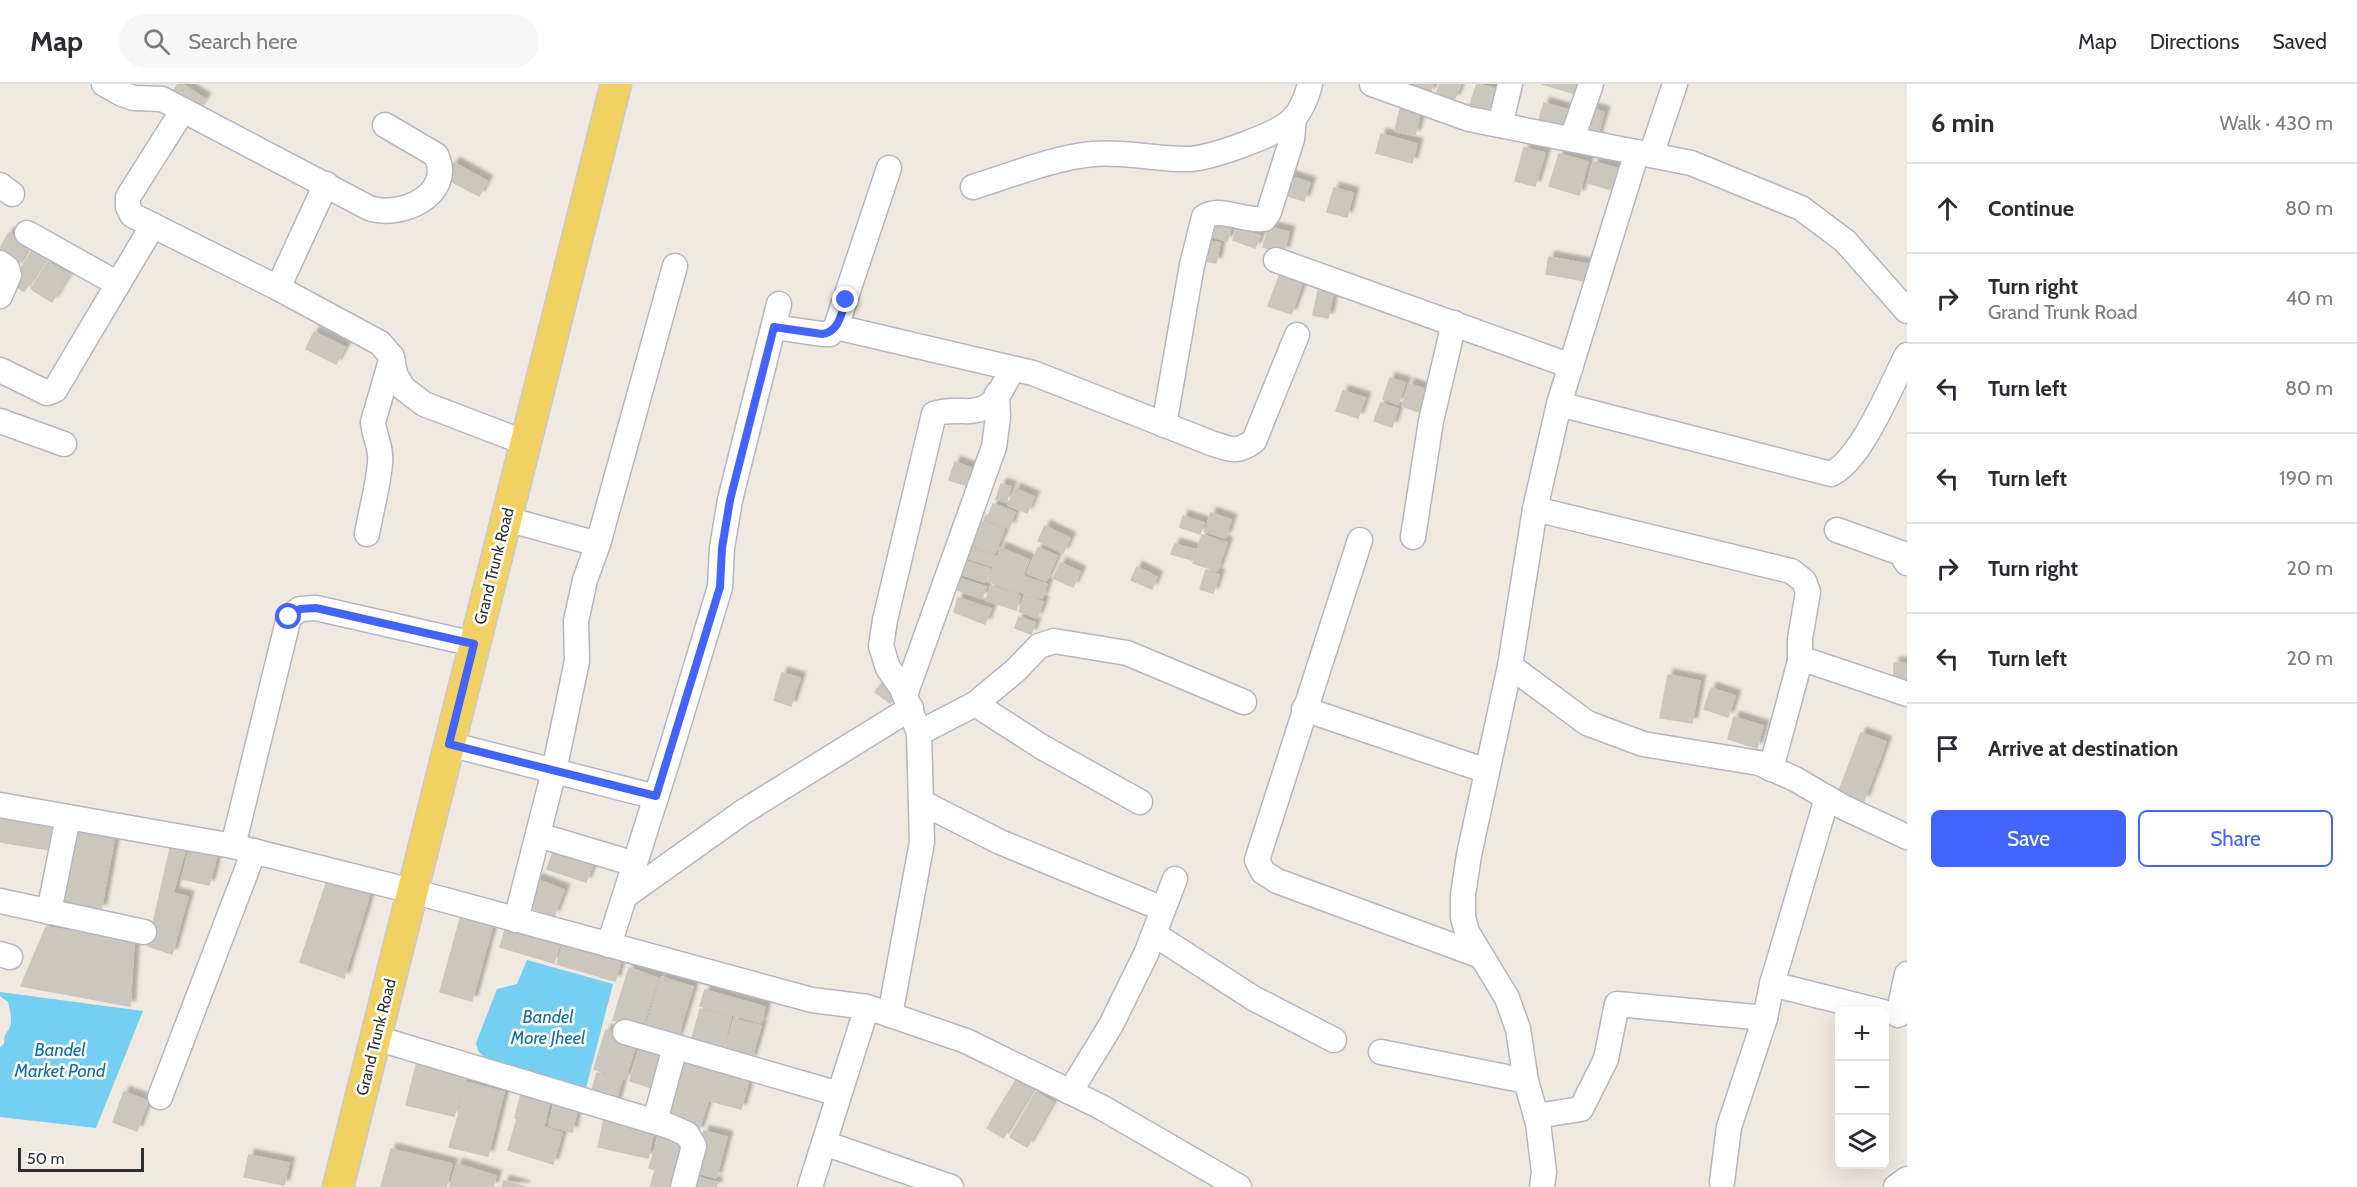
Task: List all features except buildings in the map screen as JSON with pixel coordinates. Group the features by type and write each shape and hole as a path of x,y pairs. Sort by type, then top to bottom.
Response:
{"main road":[{"name":"Grand Trunk Road","path":"338,1187 616,84"}],"street":[{"path":"104,84 134,98 162,99 369,208 381,212 394,210 427,198 436,188 442,174 436,155 385,125"},
{"path":"974,187 1053,162 1094,154 1191,159 1216,153 1280,130 1294,119 1310,84"},
{"path":"1372,84 1469,119 1691,163 1801,208 1845,241 1907,310"},
{"path":"1500,125 1510,84"},
{"path":"1572,139 1591,84"},
{"path":"1542,1187 1544,1172 1536,1116 1526,1081 1518,1029 1507,998 1467,933 1463,917 1463,895 1469,855 1510,666 1535,509 1559,404 1644,154 1675,84"},
{"path":"183,110 128,197 128,207 132,215 279,288 380,343 392,357 395,374 403,388 423,404 526,443"},
{"path":"1164,425 1192,265 1204,217 1209,213 1219,213 1255,220 1264,219 1269,212 1293,139 1294,119"},
{"path":"609,945 720,587 722,548 730,500 776,315 822,334 830,333 836,327 889,168"},
{"path":"279,288 326,184"},
{"path":"0,370 47,393 55,390 153,225"},
{"path":"27,233 118,284"},
{"path":"1276,260 1571,366"},
{"path":"0,263 7,268 9,275 0,296"},
{"path":"516,920 554,771 577,661 576,621 585,580 675,266"},
{"path":"1413,537 1431,421 1454,323"},
{"path":"836,327 1033,374 1211,444 1236,450 1243,449 1254,441 1297,335"},
{"path":"1559,404 1831,474 1841,469 1861,444 1907,355"},
{"path":"367,534 381,462 379,442 374,432 373,422 392,357"},
{"path":"890,1015 922,842 919,733 908,702 888,668 881,646 885,620 934,414 944,411 978,412 988,408 1013,369"},
{"path":"625,896 743,812 908,702 994,447 998,417 997,394"},
{"path":"0,421 64,444"},
{"path":"1535,509 1791,571 1804,581 1808,592 1800,639 1800,661 1771,769"},
{"path":"506,519 597,544"},
{"path":"1837,530 1901,554 1907,563"},
{"path":"1360,540 1257,860 1263,872 1278,881 1482,956"},
{"path":"160,1097 244,849 289,617 300,609 316,608 474,644"},
{"path":"919,733 975,704 1016,670 1039,646 1054,641 1127,653 1244,702"},
{"path":"1800,661 1812,662 1907,694"},
{"path":"1510,666 1587,723 1643,744 1759,763 1907,837"},
{"path":"975,704 1042,747 1140,802"},
{"path":"1304,709 1487,771"},
{"path":"449,744 656,796"},
{"path":"1722,1182 1729,1127 1765,1018 1772,984 1827,798"},
{"path":"921,802 1000,842 1164,909"},
{"path":"0,805 244,849 412,891 812,1000 867,1007 966,1041 1101,1107 1239,1187"},
{"path":"49,912 68,817"},
{"path":"538,835 635,864"},
{"path":"1070,1092 1111,1025 1154,934 1175,879"},
{"path":"0,901 144,932"},
{"path":"1154,934 1253,998 1334,1040"},
{"path":"1772,984 1893,1014 1907,974"},
{"path":"1536,1116 1581,1109 1606,1059 1617,1004 1765,1018"},
{"path":"810,1187 867,1007"},
{"path":"625,1032 839,1094"},
{"path":"376,1038 655,1121 687,1134 694,1146 683,1187"},
{"path":"655,1121 675,1047"},
{"path":"1381,1052 1526,1081"},
{"path":"824,1143 951,1187"},
{"path":"1896,1187 1907,1179"}],"water":[{"name":"Bandel More Jheel","path":"527,960 613,984 585,1092 494,1066 478,1051 476,1043 497,989 517,984"},
{"name":"Bandel Market Pond","path":"0,992 143,1011 96,1128 0,1117 0,1047 4,1044 11,1019 8,1002 0,996"}],"route":[{"path":"289,617 300,609 316,608 474,644 449,744 656,796 720,587 722,548 730,500 774,327 822,334 830,333 836,327 846,300"}]}
